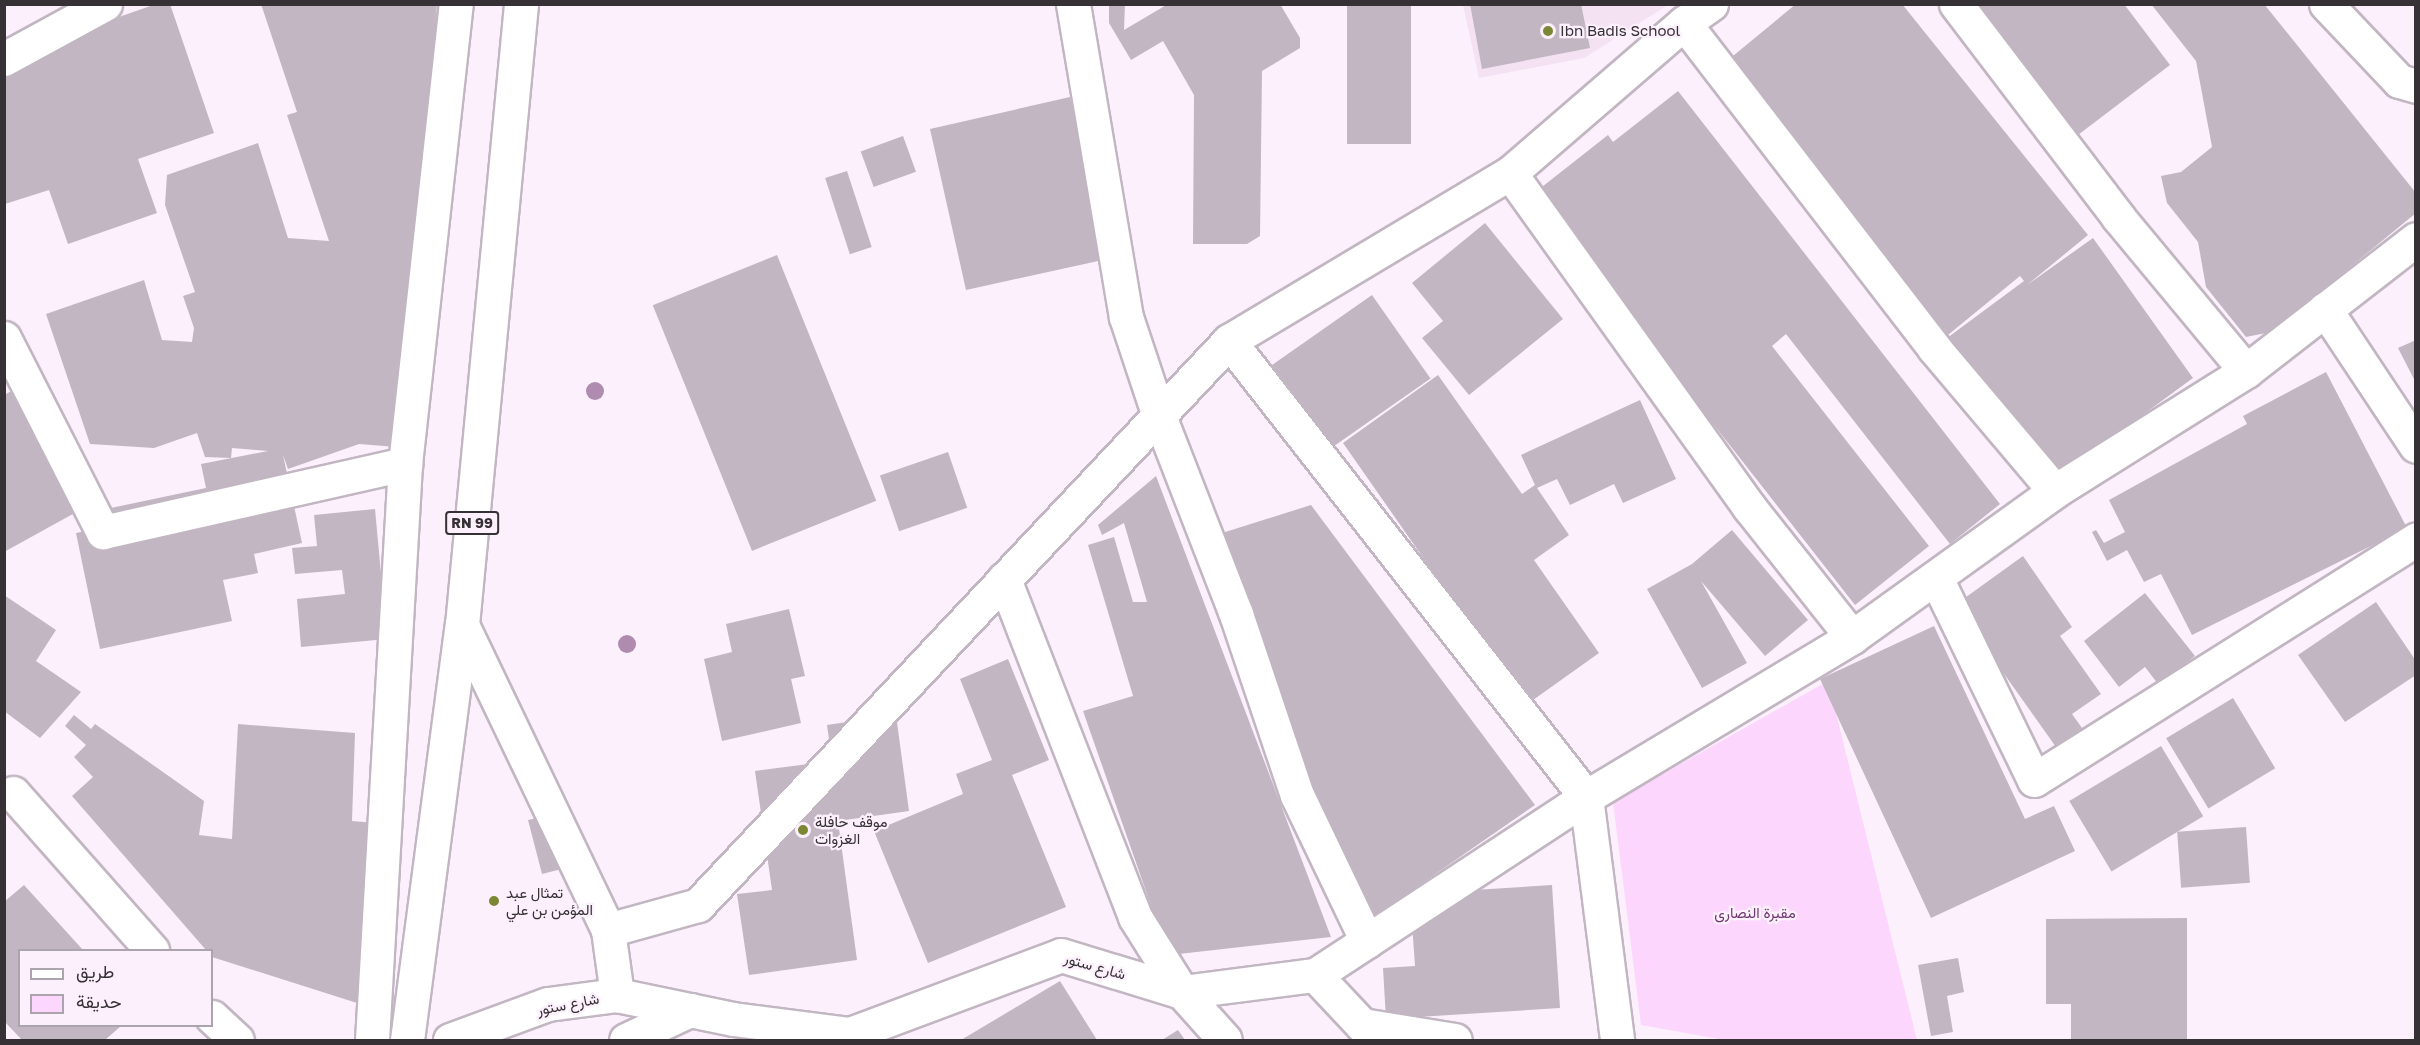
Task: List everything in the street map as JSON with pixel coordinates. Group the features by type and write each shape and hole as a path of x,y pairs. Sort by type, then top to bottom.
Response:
{"street":[{"path":"8,50 105,4"},
{"path":"372,1041 405,464 456,4"},
{"name":"RN 99","path":"407,1041 462,625 521,4"},
{"path":"1073,4 1126,317 1158,413 1236,614 1297,795 1367,941"},
{"path":"608,930 698,905 1158,413 1229,341 1510,173 1684,23 1711,4"},
{"path":"1956,4 2118,217 2246,370"},
{"path":"2326,4 2399,81 2415,86"},
{"path":"1684,23 1934,348 2055,491"},
{"path":"1510,173 1749,507 1852,637"},
{"path":"1455,1041 1362,1025 1316,975 1586,797 1852,637 1937,580 2055,491 2246,370 2415,239"},
{"path":"2325,309 2415,446"},
{"path":"4,338 103,532 405,464"},
{"path":"1229,341 1586,797 1617,1041"},
{"path":"1937,580 2034,780 2415,538"},
{"path":"1004,579 1135,917 1182,992 1225,1041"},
{"path":"462,625 608,930 617,995"},
{"path":"7,794 151,949"},
{"name":"شارع ستور","path":"450,1041 548,1004 617,995 690,1010 854,1037 1061,955 1182,992 1316,975"},
{"path":"626,1041 690,1010"},
{"path":"213,1018 237,1041"}],"shaded area":[{"name":"Ibn Badis School","path":"1463,5 1668,5 1584,58 1479,78"}],"green space":[{"name":"مقبرة النصارى","path":"1828,681 1917,1040 1725,1040 1641,1025 1613,802"}],"building":[{"path":"156,4 170,4 214,133 138,159 157,213 68,244 49,190 5,204 5,57"},
{"path":"261,4 437,4 409,448 359,444 288,469 283,455 302,543 254,554 258,573 223,580 232,621 100,649 76,533 110,526 106,509 206,488 201,464 268,451 232,448 231,458 205,457 197,433 154,448 90,444 46,314 144,280 162,340 192,342 194,328 183,296 195,292 165,205 167,175 258,143 288,238 329,241 287,115 297,112"},
{"path":"1109,4 1125,4 1124,30 1168,4 1280,4 1300,38 1300,48 1262,71 1260,236 1247,244 1193,244 1194,95 1163,41 1131,60 1109,23"},
{"path":"1347,4 1411,4 1411,144 1347,144"},
{"name":"Ibn Badis School","path":"1470,4 1581,4 1590,48 1482,69"},
{"path":"1796,4 1902,4 2088,235 2027,285 2093,238 2193,378 2051,482 1947,338 2024,281 2020,276 1943,339 1722,65"},
{"path":"1975,4 2124,4 2170,65 2074,138"},
{"path":"2151,4 2264,4 2416,193 2416,213 2271,332 2246,337 2206,287 2198,242 2167,203 2161,176 2181,172 2212,147 2196,61"},
{"path":"1678,91 2000,504 1950,544 1786,334 1772,346 1929,546 1855,605 1533,194 1608,135 1613,142"},
{"path":"1070,97 1086,169 1121,256 966,290 930,129"},
{"path":"903,136 916,172 874,187 861,151"},
{"path":"847,171 872,247 850,254 825,178"},
{"path":"1485,223 1563,319 1469,395 1422,338 1443,321 1412,283"},
{"path":"777,255 876,501 752,551 653,305"},
{"path":"1372,295 1431,379 1331,449 1272,365"},
{"path":"2416,340 2416,383 2398,348"},
{"path":"2326,372 2407,528 2192,635 2161,574 2144,582 2127,550 2107,561 2092,532 2096,530 2104,543 2125,532 2109,500 2247,424 2243,416"},
{"path":"1438,375 1522,494 1535,485 1521,455 1640,400 1676,479 1623,503 1614,484 1570,505 1557,479 1537,488 1569,535 1534,560 1599,653 1526,705 1343,443"},
{"path":"34,379 100,499 4,552 4,395"},
{"path":"948,452 967,508 899,531 880,475"},
{"path":"1156,476 1331,937 1170,955 1161,934 1083,711 1133,696 1088,545 1114,537 1133,602 1147,602 1124,523 1102,535 1098,525"},
{"path":"1311,505 1535,805 1363,924 1219,534"},
{"path":"375,509 387,639 301,647 297,599 345,594 342,570 295,574 292,548 317,546 314,515"},
{"path":"1732,530 1808,620 1765,656 1701,581 1747,663 1702,688 1647,589 1692,564"},
{"path":"2023,556 2072,627 2060,636 2101,694 2072,714 2082,728 2056,747 1955,605"},
{"path":"2145,593 2195,656 2158,684 2145,667 2119,687 2084,641"},
{"path":"4,595 56,630 36,661 81,692 40,738 4,711"},
{"path":"2376,602 2416,661 2416,675 2345,722 2298,655"},
{"path":"789,609 805,676 791,679 801,723 722,741 704,659 732,652 726,624"},
{"path":"1934,626 2025,819 2054,806 2075,851 1931,918 1820,679"},
{"path":"1008,659 1049,760 1012,775 1066,907 928,963 874,831 963,794 956,774 992,760 960,679"},
{"path":"2233,698 2275,768 2208,808 2166,738"},
{"path":"74,715 91,729 95,724 204,801 199,835 232,839 238,724 355,733 352,821 376,823 357,1003 213,957 213,949 205,949 72,796 93,777 74,757 86,745 65,726"},
{"path":"896,715 909,811 838,821 857,960 749,975 737,894 772,890 755,771 832,761 827,725"},
{"path":"2161,746 2203,816 2112,871 2069,801"},
{"path":"568,811 572,828 579,826 589,862 542,874 528,820"},
{"path":"2246,827 2250,883 2181,888 2177,832"},
{"path":"24,885 82,949 18,949 18,1027 120,1027 105,1040 22,1040 4,1021 4,902"},
{"path":"1552,885 1560,1008 1386,1019 1383,968 1415,966 1410,894"},
{"path":"2187,918 2187,1040 2071,1040 2071,1004 2046,1004 2046,919"},
{"path":"1958,958 1964,992 1947,996 1953,1032 1931,1036 1918,965"},
{"path":"1060,981 1097,1040 961,1040"},
{"path":"1178,1030 1185,1040 1162,1040"}],"place":[{"name":"Ibn Badis School","path":"1548,31"},
{"name":"موقف حافلة الغزوات","path":"803,830"},
{"name":"تمثال عبد المؤمن بن علي","path":"494,901"}]}
